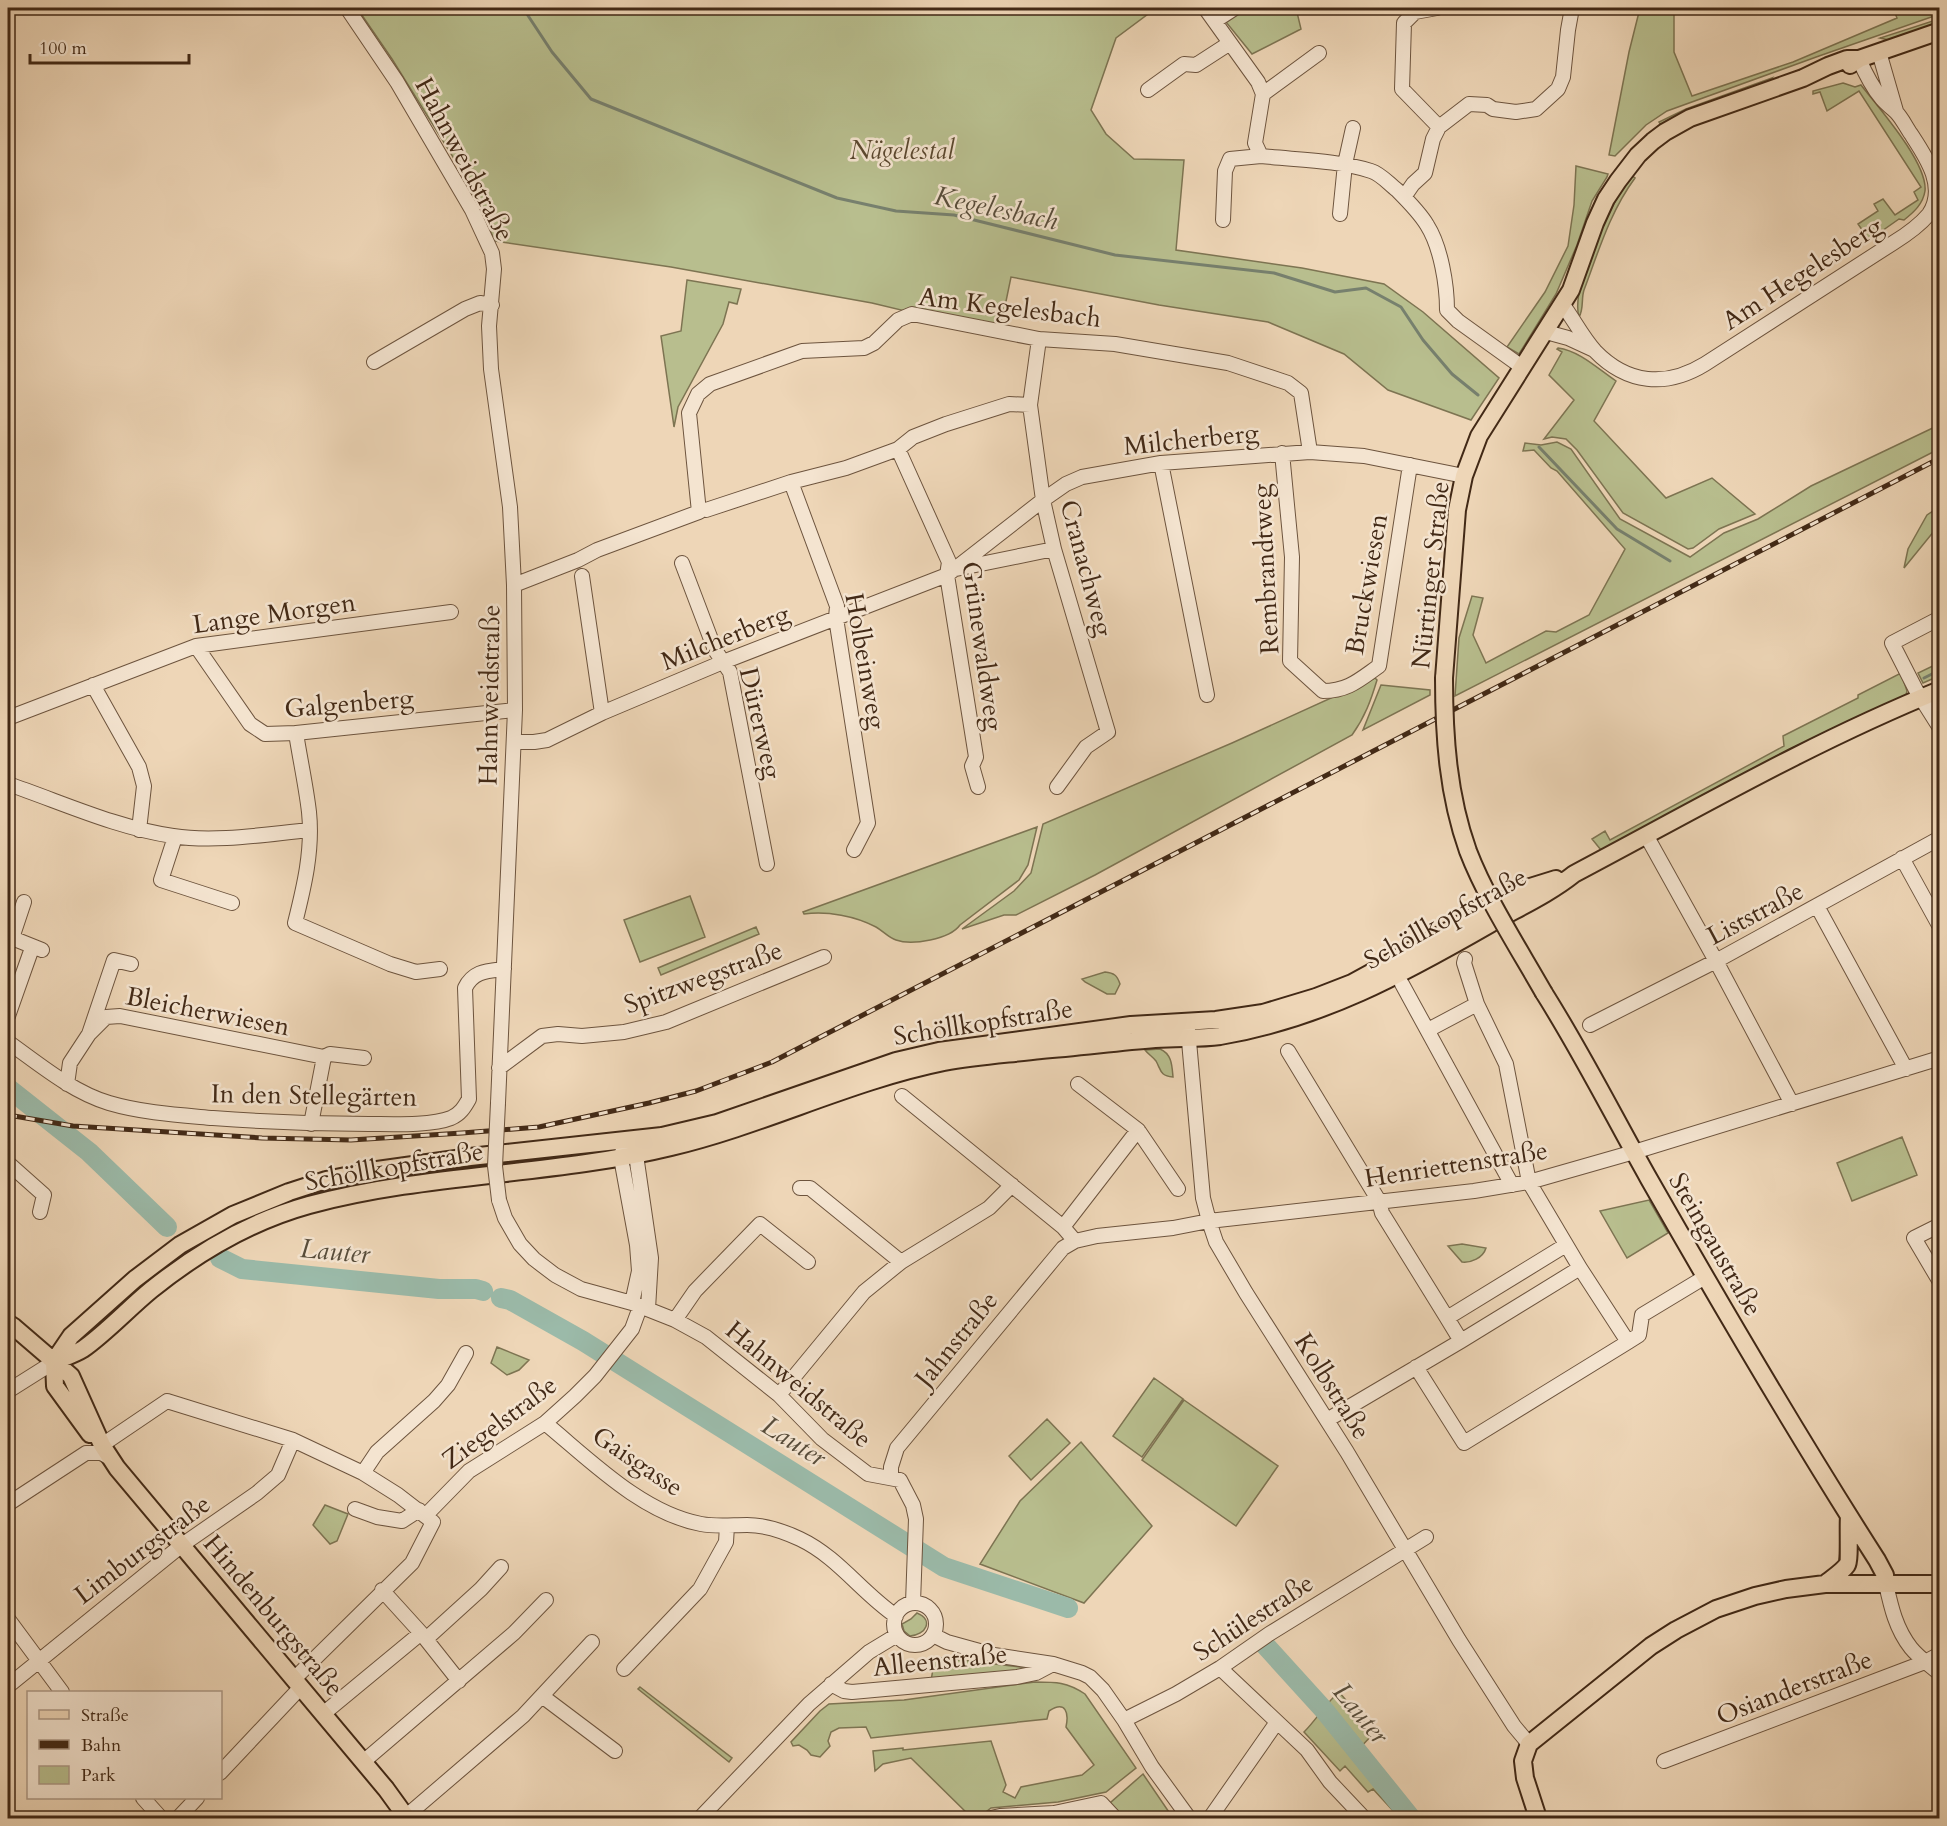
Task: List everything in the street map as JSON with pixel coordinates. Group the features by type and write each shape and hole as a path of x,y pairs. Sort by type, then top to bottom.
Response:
{"main road":[{"name":"Nürtinger Straße","path":"1544,993 1468,851 1447,761 1444,730 1444,678 1457,510 1464,476 1479,436 1563,305 1606,199 1638,154 1665,132 1690,118 1803,78 1847,59 1859,59 1940,31"},
{"name":"Schöllkopfstraße","path":"54,1362 82,1350 151,1290 207,1251 244,1230 297,1209 354,1194 413,1184 537,1170 628,1151 896,1060 939,1051 1131,1025 1188,1030 1216,1020 1263,1013 1316,997 1353,983 1390,964 1524,890 1574,874 1764,771 1940,690"},
{"name":"Steingaustraße","path":"1544,993 1572,1038 1705,1277 1877,1560 1885,1575 1886,1584"},
{"path":"8,1323 54,1362"},
{"name":"Hindenburgstraße","path":"54,1362 55,1386 90,1435 106,1451 386,1789 406,1818"},
{"path":"1825,1584 1848,1564 1850,1559 1849,1516"},
{"path":"1538,1818 1522,1761 1529,1744 1651,1646 1699,1617 1755,1596 1786,1589 1825,1584 1940,1584"}],"street":[{"name":"Hahnweidstraße","path":"347,8 397,82 472,210 492,253 493,299 489,326 491,369 510,507 514,585 514,742 495,1166 505,1218 520,1244 534,1259 555,1275 581,1289 640,1306 675,1320 706,1337 779,1395 822,1439 868,1474 891,1477"},
{"path":"1205,8 1258,82 1263,94 1255,143 1261,156"},
{"path":"1215,21 1234,8"},
{"path":"1437,8 1414,10 1404,23 1402,89 1439,127"},
{"path":"1404,197 1425,173 1433,139 1439,127 1469,104 1487,105 1493,109 1516,112 1536,109 1558,89 1563,77 1572,8"},
{"path":"1148,90 1184,64 1196,65 1230,43"},
{"name":"Am Hegelesberg","path":"1879,52 1897,113"},
{"path":"1263,94 1319,53"},
{"name":"Am Hegelesberg","path":"1563,305 1594,350 1613,367 1630,376 1658,380 1688,373 1705,364 1906,235 1930,213 1936,199 1937,186 1934,173 1897,113 1868,79 1859,59"},
{"path":"1340,214 1353,128"},
{"path":"1222,220 1225,171 1230,159 1261,156 1346,164 1374,172 1404,197 1427,225 1436,245 1447,294 1447,310 1458,321 1522,366"},
{"path":"374,362 465,309 493,299"},
{"name":"Am Kegelesbach","path":"514,585 578,560 597,550 699,512 689,413 698,394 710,384 802,351 864,348 874,343 898,320 912,314 1039,339 1115,344 1228,363 1288,383 1301,393 1310,452"},
{"name":"Am Hegelesberg","path":"1546,332 1568,338 1594,350"},
{"name":"Cranachweg","path":"1039,339 1030,405 1043,500 1054,549 1108,732 1086,747 1057,787"},
{"path":"705,510 791,482 846,468 898,449 913,437 946,424 1009,404 1030,405"},
{"name":"Grünewaldweg","path":"898,449 950,562 949,572 976,757 972,766 978,787"},
{"name":"Milcherberg","path":"949,572 1043,500 1066,484 1083,477 1161,463 1310,452 1364,456 1464,476"},
{"name":"Rembrandtweg","path":"1282,453 1292,557 1290,661 1323,691 1338,691"},
{"path":"1161,463 1207,695"},
{"name":"Bruckwiesen","path":"1338,691 1358,681 1379,666 1410,465"},
{"name":"Holbeinweg","path":"791,482 837,606 836,618 868,823 854,850"},
{"name":"Milcherberg","path":"514,742 547,740 603,713 723,662 949,572 1054,549"},
{"name":"Dürerweg","path":"682,563 715,650 730,672 767,864"},
{"path":"582,576 603,713"},
{"name":"Lange Morgen","path":"8,718 196,646 451,612"},
{"path":"1940,618 1892,643 1940,728"},
{"name":"Galgenberg","path":"196,646 250,724 265,734 296,733 515,711"},
{"path":"93,685 139,767 144,786 138,830"},
{"path":"296,733 309,812 309,830 306,878 295,923 416,972 440,969"},
{"path":"8,784 138,830 175,837 223,838 309,830"},
{"path":"1646,835 1792,1104"},
{"path":"175,837 161,880 232,903"},
{"name":"Liststraße","path":"1590,1025 1716,961 1940,838"},
{"path":"1902,858 1940,927"},
{"path":"8,1016 37,949 12,938 24,902"},
{"path":"1817,906 1906,1069"},
{"name":"Spitzwegstraße","path":"499,1068 542,1036 558,1034 582,1036 624,1032 666,1022 824,957"},
{"path":"1465,959 1464,963 1477,1004 1506,1064 1529,1182 1580,1268 1628,1342"},
{"name":"Bleicherwiesen","path":"89,1034 114,960 131,964"},
{"name":"In den Stellegärten","path":"8,1042 67,1084 108,1103 152,1112 311,1124 393,1124 439,1121 452,1118 463,1111 470,1099 465,988 469,980 480,972 504,969"},
{"path":"1402,984 1512,1185"},
{"path":"1428,1030 1477,1004"},
{"name":"Bleicherwiesen","path":"67,1084 70,1063 89,1034 106,1017 120,1016 324,1058 330,1054 364,1058"},
{"name":"Kolbstraße","path":"1188,1030 1203,1198 1216,1242 1327,1420 1405,1551 1511,1721 1529,1744"},
{"path":"1288,1051 1378,1201 1382,1213 1461,1341"},
{"path":"311,1124 324,1058"},
{"name":"Henriettenstraße","path":"1075,1241 1209,1221 1529,1182 1940,1059"},
{"path":"1078,1084 1138,1130 1178,1189"},
{"path":"902,1096 1063,1227 1075,1241"},
{"path":"1063,1227 1138,1130"},
{"name":"Ziegelstraße","path":"426,1516 469,1471 545,1423 575,1396 604,1365 632,1329 651,1258 628,1151"},
{"path":"8,1163 44,1195 40,1212"},
{"path":"779,1395 864,1292 901,1263 989,1208 1012,1185"},
{"path":"800,1188 810,1188 901,1263"},
{"path":"675,1320 695,1291 760,1224 808,1262"},
{"path":"1940,1225 1914,1238 1940,1282"},
{"name":"Jahnstraße","path":"891,1477 891,1467 897,1448 1063,1248 1075,1241"},
{"path":"1447,1318 1566,1245"},
{"path":"1327,1420 1580,1268"},
{"path":"1416,1367 1464,1443 1639,1335 1642,1315 1705,1277"},
{"path":"363,1473 377,1452 434,1401 448,1385 466,1353"},
{"path":"8,1391 54,1362"},
{"path":"8,1504 86,1453 106,1451 167,1401 293,1440 363,1473 426,1516"},
{"name":"Gaisgasse","path":"545,1423 603,1470 661,1511 703,1525 748,1525 773,1528 801,1539 830,1557 896,1616"},
{"name":"Limburgstraße","path":"8,1686 182,1545 257,1493 278,1475 293,1440"},
{"path":"891,1477 900,1479 913,1505 916,1519 913,1603"},
{"path":"384,1518 398,1495"},
{"path":"355,1509 402,1521 426,1516"},
{"path":"222,1771 297,1683 382,1590 414,1560 426,1516"},
{"path":"624,1669 700,1589 726,1542 727,1526"},
{"name":"Schülestraße","path":"1124,1720 1176,1694 1220,1668 1269,1634 1426,1537"},
{"path":"323,1714 481,1589 501,1567"},
{"path":"1886,1584 1890,1606 1898,1628 1911,1648 1940,1674"},
{"path":"382,1590 459,1681"},
{"path":"363,1762 514,1633 546,1600"},
{"name":"Alleenstraße","path":"913,1603 924,1605 933,1613 936,1624 933,1635 919,1645 910,1644 897,1635 894,1624 900,1610 913,1603"},
{"path":"8,1619 61,1691"},
{"name":"Alleenstraße","path":"700,1818 755,1759 831,1684 869,1652 897,1635"},
{"name":"Alleenstraße","path":"933,1635 947,1642 994,1655 1053,1664 1090,1677 1103,1690 1152,1767 1189,1818"},
{"path":"406,1818 509,1728 592,1642"},
{"name":"Osianderstraße","path":"1664,1761 1925,1662 1940,1654"},
{"name":"Alleenstraße","path":"831,1684 844,1691 875,1690 1017,1677 1036,1673 1053,1664"},
{"path":"1220,1668 1307,1750 1330,1782 1364,1818"},
{"path":"542,1696 615,1751"},
{"path":"1210,1818 1277,1722"},
{"path":"145,1799 160,1818"},
{"path":"178,1818 196,1799"},
{"path":"996,1817 1054,1813 1101,1803 1115,1818"}],"green space":[{"name":"Nägelestal","path":"357,8 1144,8 1148,14 1116,38 1091,110 1106,134 1134,159 1184,160 1176,250 1302,268 1384,284 1423,312 1499,378 1471,420 1388,390 1344,354 1268,322 1159,305 1011,277 1004,311 1002,311 1001,325 906,309 905,311 671,267 495,241 463,173 392,59"},
{"path":"1246,8 1296,8 1301,29 1252,54 1226,22"},
{"path":"1640,8 1674,8 1674,52 1692,96 1793,62 1897,18 1893,8 1939,8 1940,14 1667,111 1646,125 1615,156 1609,155"},
{"path":"1939,19 1939,23 1889,40 1880,38"},
{"path":"1772,78 1765,86 1662,126 1659,122 1686,109"},
{"path":"1843,83 1855,87 1861,85 1901,136 1924,179 1924,196 1915,211 1869,240 1858,224 1878,211 1874,204 1883,199 1895,215 1918,200 1914,192 1921,187 1859,91 1827,111 1820,92 1813,94 1813,91"},
{"path":"1576,166 1608,174 1592,201 1577,245 1556,294 1519,354 1507,347 1545,292 1568,246 1574,205"},
{"path":"1631,175 1635,178 1606,232 1584,290 1579,317 1578,303 1586,266 1604,224"},
{"path":"687,280 741,289 737,304 729,302 723,324 678,407 674,427 661,336 681,331"},
{"path":"1558,348 1574,353 1616,381 1594,421 1666,498 1712,478 1755,514 1719,529 1693,548 1688,549 1623,513 1577,450 1566,439 1552,437 1544,439 1574,400 1549,375 1562,352"},
{"path":"1939,425 1939,449 1455,696 1459,638 1472,596 1483,598 1473,635 1486,663 1546,631 1556,632 1589,615 1625,549 1557,471 1551,468 1534,450 1523,451 1525,443 1541,445 1557,442 1571,449 1620,519 1690,557 1724,533 1758,519 1811,486"},
{"path":"1939,507 1939,525 1904,568 1908,549 1927,515"},
{"path":"1939,663 1939,676 1923,683 1918,673"},
{"path":"1901,673 1907,691 1903,698 1790,749 1601,850 1592,839 1605,831 1610,840 1784,746 1783,736 1858,698 1858,695"},
{"path":"1375,678 1377,680 1370,701 1361,722 1352,735 1095,875 1016,915 1004,915 962,929 1014,891 1031,873 1043,824 1232,743"},
{"path":"1381,685 1430,690 1430,695 1363,730"},
{"path":"1037,827 1028,865 1019,880 955,930 940,937 921,942 903,942 859,920 841,915 804,914 803,912"},
{"path":"690,896 705,937 640,962 624,920"},
{"path":"756,927 759,934 661,975 658,968"},
{"path":"1105,972 1115,975 1119,981 1120,984 1115,994 1107,994 1082,979"},
{"path":"1160,1049 1169,1057 1173,1077 1163,1074 1156,1061 1145,1050"},
{"path":"1902,1137 1917,1175 1852,1201 1837,1163"},
{"path":"1649,1200 1668,1233 1627,1258 1600,1211"},
{"path":"1462,1244 1486,1248 1476,1259 1462,1262 1448,1246"},
{"path":"497,1347 529,1360 519,1370 507,1375 491,1363"},
{"path":"1154,1378 1183,1399 1142,1457 1113,1436"},
{"path":"1184,1400 1278,1466 1236,1526 1142,1460"},
{"path":"1047,1419 1070,1443 1031,1480 1009,1456"},
{"path":"1081,1442 1152,1526 1084,1603 980,1564 1020,1501"},
{"path":"325,1505 348,1514 337,1541 330,1544 313,1525"},
{"path":"917,1613 925,1619 926,1627 920,1633 910,1636 904,1631 902,1624"},
{"path":"935,1657 1037,1669 931,1681"},
{"path":"1035,1682 1061,1684 1073,1687 1085,1694 1136,1768 1106,1792 1058,1802 991,1808 978,1818 972,1818 911,1758 883,1764 875,1771 873,1751 991,1741 1006,1785 1003,1792 1015,1798 1021,1787 1082,1775 1094,1765 1066,1727 1067,1717 1063,1708 1059,1707 1049,1711 1047,1719 871,1738 866,1727 839,1728 831,1732 828,1741 830,1746 820,1757 811,1755 799,1745 793,1746 791,1742 829,1704 904,1700"},
{"path":"640,1687 732,1758 729,1762 638,1689"},
{"path":"1339,1692 1374,1733 1356,1752 1408,1805 1396,1814 1373,1789 1368,1792 1345,1766 1340,1771 1304,1732"},
{"path":"1143,1774 1173,1818 1119,1818 1110,1803"}],"waterway":[{"name":"Kegelesbach","path":"523,8 552,52 591,99 837,198 896,211 954,215 1115,255 1274,273 1335,292 1366,288 1401,307 1423,340 1452,374 1478,395"},
{"name":"Kegelesbach","path":"1539,447 1617,529 1670,561"},
{"name":"Kegelesbach","path":"1924,678 1940,670"},
{"name":"Lauter","path":"8,1088 89,1152 167,1227"},
{"name":"Lauter","path":"220,1258 242,1269 439,1289 483,1291"},
{"name":"Lauter","path":"501,1298 510,1300 583,1341 944,1567 1068,1608"},
{"name":"Lauter","path":"1265,1645 1324,1710 1411,1818"}],"railway":[{"path":"8,1115 73,1126 262,1138 351,1140 539,1127 696,1091 772,1062 1940,458"}]}
